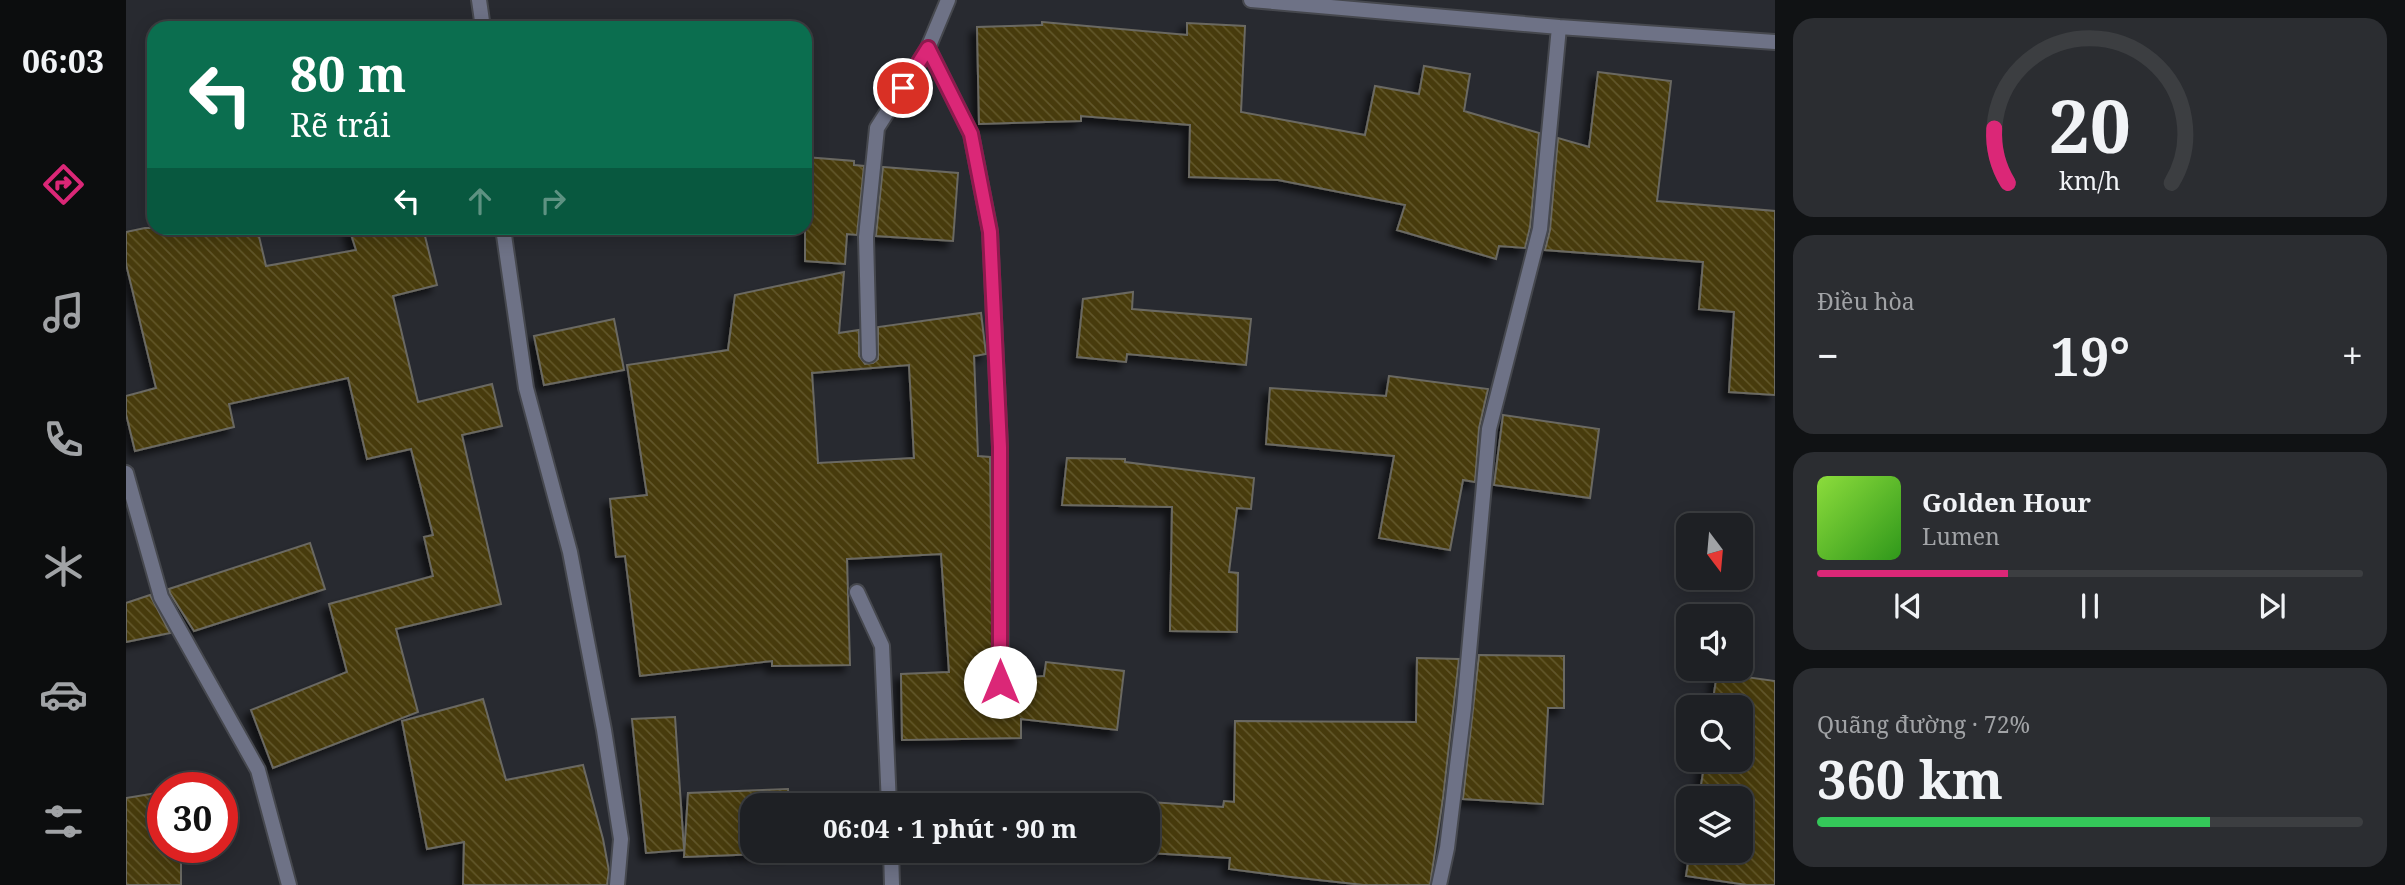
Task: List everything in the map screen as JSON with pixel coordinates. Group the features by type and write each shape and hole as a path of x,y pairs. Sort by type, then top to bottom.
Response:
{"street":[{"path":"479,0 482,21"},
{"path":"869,355 866,237 877,128 928,48 948,0"},
{"path":"1251,0 1559,27 1775,41"},
{"path":"1438,885 1447,848 1464,708 1489,429 1540,229 1559,27"},
{"path":"928,48 971,134 990,232 1000,447 1000,708"},
{"path":"504,235 526,388 570,552 604,730 621,839 617,885"},
{"path":"126,473 161,597 258,770 289,885"},
{"path":"858,592 882,646 888,793"},
{"path":"891,863 892,885"}],"building":[{"path":"1042,22 1187,35 1187,23 1245,26 1241,112 1365,135 1375,86 1419,94 1424,66 1470,74 1464,111 1539,133 1530,227 1525,248 1499,246 1496,259 1397,230 1405,205 1278,180 1189,177 1190,125 1081,116 1081,121 979,124 977,27 1042,25"},
{"path":"1598,72 1671,81 1657,201 1775,211 1775,395 1729,392 1734,312 1699,309 1703,262 1545,250 1550,230 1558,138 1589,147"},
{"path":"812,158 854,161 854,165 864,166 857,235 847,234 845,264 805,261 805,235 812,235"},
{"path":"883,167 958,173 953,241 876,236"},
{"path":"147,228 147,235 259,235 266,266 356,250 351,235 425,235 437,285 393,296 418,402 492,384 502,426 462,435 501,604 396,629 418,712 273,768 251,710 347,672 329,604 433,576 424,537 433,535 411,449 367,459 348,378 229,404 234,427 135,451 126,414 126,396 156,388 126,264 126,232"},
{"path":"844,272 839,333 859,330 859,356 865,364 878,359 878,327 981,313 986,354 974,356 978,456 990,457 993,713 1002,718 1010,712 1010,658 1028,660 1030,677 1044,676 1046,662 1124,671 1117,730 1021,719 1021,738 902,740 901,674 949,672 941,554 847,559 850,665 772,666 772,661 640,676 625,556 616,557 610,499 647,495 627,365 728,350 735,295","holes":["909,365 914,458 818,463 812,373"]},
{"path":"1133,292 1132,309 1251,319 1246,365 1127,354 1126,362 1077,357 1083,299"},
{"path":"614,319 624,370 544,385 534,336"},
{"path":"1389,376 1488,389 1479,428 1475,482 1463,480 1450,550 1379,538 1394,456 1266,444 1270,388 1386,396"},
{"path":"1503,415 1599,429 1590,498 1494,485"},
{"path":"1067,458 1125,459 1125,462 1254,478 1251,509 1237,508 1229,572 1238,573 1237,632 1170,631 1172,507 1062,505"},
{"path":"310,543 325,589 194,631 170,593 169,589"},
{"path":"150,595 170,633 126,642 126,603"},
{"path":"1479,655 1564,656 1564,708 1548,708 1543,804 1463,799"},
{"path":"1417,658 1459,659 1430,885 1364,885 1291,877 1229,869 1230,858 1160,854 1160,803 1223,807 1224,801 1234,802 1235,721 1416,722"},
{"path":"1753,678 1775,681 1775,885 1747,885 1686,876 1688,863 1753,863 1753,786 1701,786 1703,772 1753,772 1753,695 1714,695 1716,681 1753,681"},
{"path":"483,699 506,780 583,765 603,839 609,871 607,885 463,885 464,842 427,849 402,721"},
{"path":"675,717 684,850 646,853 632,719"},
{"path":"788,789 788,793 740,793 740,855 684,857 688,793"},
{"path":"147,795 147,863 181,863 181,885 126,885 126,798"}],"route":[{"path":"903,88 928,48 971,134 990,232 1000,447 1000,682"}]}
